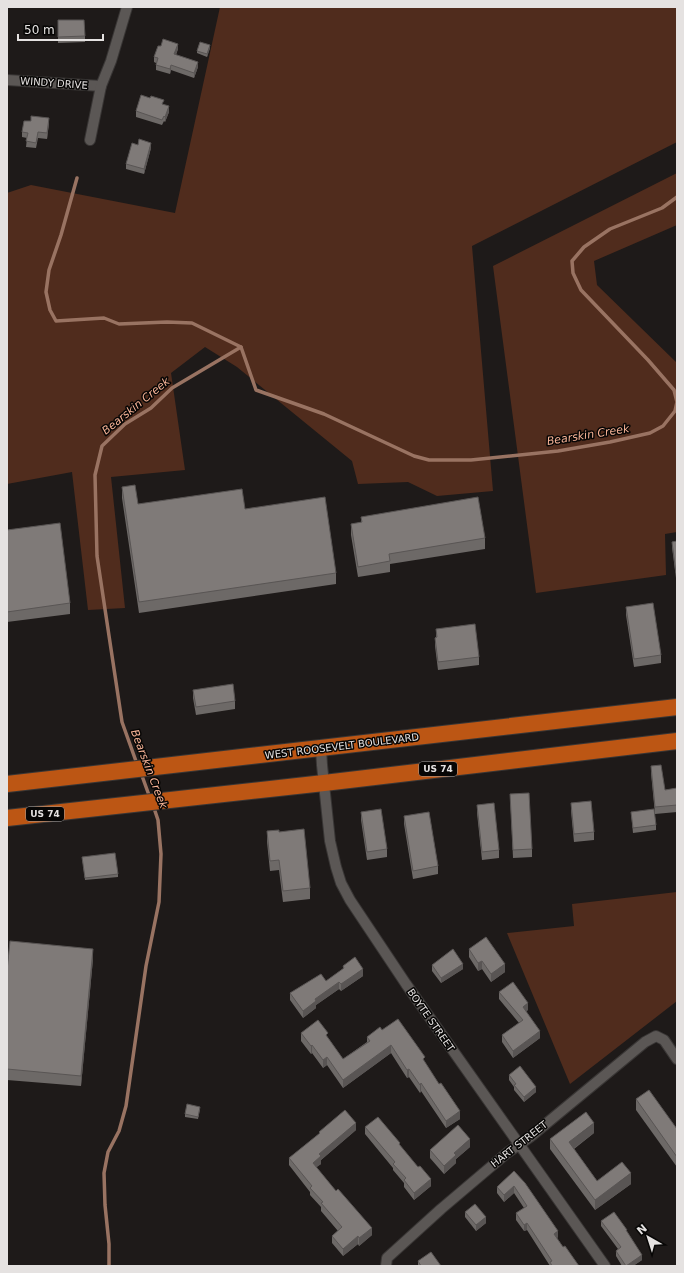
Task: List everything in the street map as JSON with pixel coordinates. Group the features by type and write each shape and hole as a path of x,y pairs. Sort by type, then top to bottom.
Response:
{"highway":[{"name":"WEST ROOSEVELT BOULEVARD","path":"7,784 677,707"},
{"name":"US 74","path":"7,818 324,783 677,741"}],"street":[{"path":"90,140 101,86 111,61 127,7"},
{"name":"WINDY DRIVE","path":"7,80 101,86"},
{"name":"BOYTE STREET","path":"321,748 330,841 341,884 406,984 605,1266"},
{"name":"HART STREET","path":"387,1262 441,1209 645,1042 656,1036 664,1040 677,1059"}],"shaded area":[{"path":"220,7 677,7 677,142 472,246 493,491 437,496 408,482 358,484 352,461 237,367 205,347 171,373 185,470 111,477 125,608 88,610 72,472 7,484 7,193 31,185 175,213"},
{"path":"677,173 677,225 594,261 597,285 677,363 677,532 665,534 666,575 536,593 493,266"},
{"path":"677,892 677,1001 570,1084 507,933 574,926 572,904"}],"building":[{"path":"58,20 84,20 85,36 58,37"},
{"path":"163,39 178,44 174,54 198,62 194,73 171,65 170,69 156,65 158,58 154,57 158,46 161,46"},
{"path":"200,42 210,45 207,54 197,51"},
{"path":"141,95 164,100 162,104 169,106 165,117 164,116 162,120 136,111"},
{"path":"31,116 49,118 47,133 38,132 36,143 26,141 28,133 22,132 24,121 31,121"},
{"path":"139,139 151,143 144,169 126,164 132,143 138,145"},
{"path":"135,485 138,504 242,489 245,509 325,497 336,573 139,602 122,487"},
{"path":"478,497 485,538 389,554 390,561 358,567 351,524 362,522 361,517"},
{"path":"60,523 70,603 7,612 7,530"},
{"path":"677,541 677,573 676,573 672,542"},
{"path":"653,603 661,655 634,659 626,607"},
{"path":"475,624 479,657 438,662 435,638 437,637 436,629"},
{"path":"233,684 235,701 196,707 193,690"},
{"path":"661,765 665,790 677,788 677,805 655,807 651,766"},
{"path":"529,793 532,849 513,850 510,794"},
{"path":"591,801 594,832 574,834 571,803"},
{"path":"494,803 499,850 482,852 477,805"},
{"path":"381,809 387,849 367,852 361,812"},
{"path":"654,809 656,825 633,828 631,812"},
{"path":"429,812 438,866 413,871 404,816"},
{"path":"304,829 310,888 283,891 279,860 270,861 267,831 279,830 279,832"},
{"path":"115,853 118,874 85,878 82,857"},
{"path":"486,937 505,964 491,974 482,961 478,963 469,949"},
{"path":"10,941 93,949 81,1076 7,1069 7,971"},
{"path":"453,949 463,964 441,978 432,965"},
{"path":"355,957 363,969 341,984 339,982 315,999 316,1001 303,1011 290,993 321,974 326,981 344,968 343,966"},
{"path":"513,982 528,1003 523,1007 540,1031 513,1051 502,1035 523,1020 499,992"},
{"path":"398,1019 425,1057 423,1059 439,1084 441,1083 460,1111 446,1121 421,1083 420,1085 409,1069 407,1070 391,1045 343,1080 327,1057 323,1060 301,1033 318,1020 328,1033 326,1035 343,1059 370,1041 367,1037 380,1027 382,1030"},
{"path":"520,1066 536,1087 524,1097 514,1085 516,1084 509,1075"},
{"path":"649,1090 677,1129 677,1157 636,1099"},
{"path":"187,1104 200,1107 198,1117 185,1114"},
{"path":"345,1110 356,1123 319,1154 321,1156 313,1163 336,1191 338,1189 372,1228 359,1238 358,1236 343,1249 332,1236 342,1227 321,1203 323,1202 310,1188 312,1186 289,1158"},
{"path":"586,1112 594,1123 569,1142 597,1181 622,1162 631,1173 595,1200 550,1139"},
{"path":"378,1117 418,1167 420,1166 431,1179 414,1193 404,1180 406,1178 393,1164 395,1162 365,1127"},
{"path":"458,1125 470,1139 454,1153 456,1155 444,1166 430,1150"},
{"path":"514,1171 525,1183 558,1231 554,1234 563,1247 565,1246 579,1266 552,1266 550,1262 552,1261 527,1223 524,1225 516,1213 527,1206 514,1186 504,1195 497,1187"},
{"path":"475,1204 486,1217 476,1225 465,1212"},
{"path":"614,1212 642,1255 626,1266 616,1251 621,1247 601,1221"},
{"path":"431,1252 441,1266 421,1266 418,1261"}],"waterway":[{"name":"Bearskin Creek","path":"77,178 61,235 49,270 46,292 50,310 56,321 104,318 119,324 167,322 192,323 241,347 256,390 324,414 414,456 429,460 471,460 558,451 650,433 663,426 675,411 677,402 674,390 648,360 581,290 573,273 572,261 584,247 610,229 662,208 677,197"},
{"name":"Bearskin Creek","path":"137,764 122,722 97,556 95,475 102,446 125,424 151,408 172,388 241,347"},
{"name":"Bearskin Creek","path":"141,773 150,798"},
{"name":"Bearskin Creek","path":"109,1266 104,1173 108,1152 119,1131 126,1106 146,966 159,902 161,854 158,820 153,805"}]}
